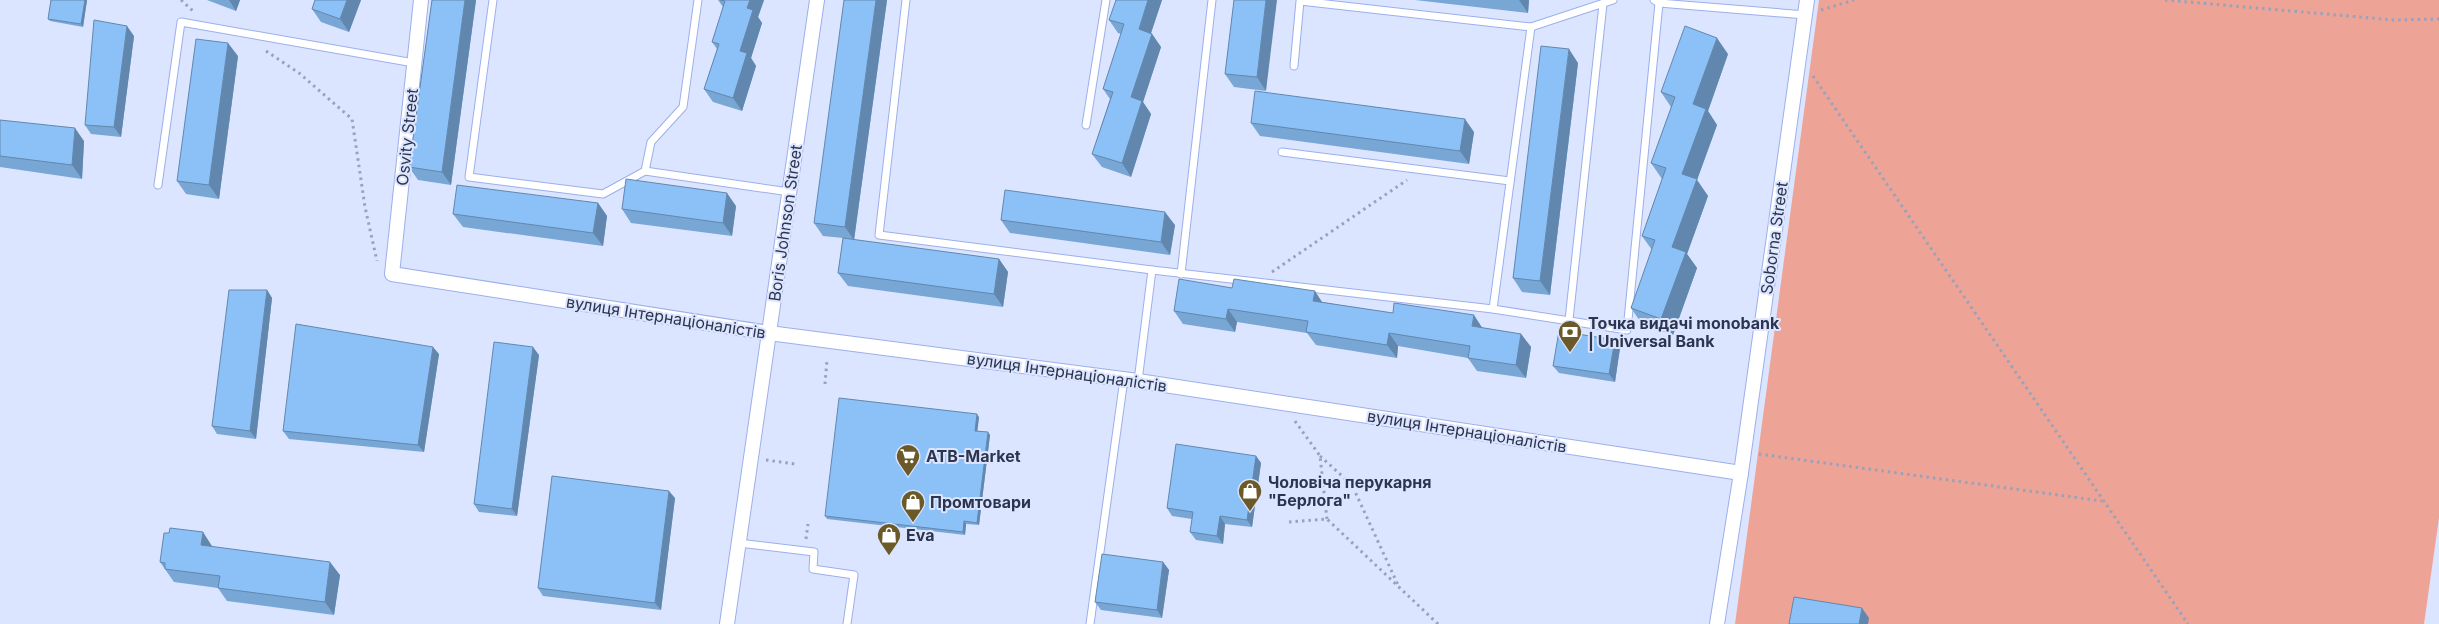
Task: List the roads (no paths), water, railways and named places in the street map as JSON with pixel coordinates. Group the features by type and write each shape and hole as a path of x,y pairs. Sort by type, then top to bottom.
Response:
{"street":[{"name":"Osvity Street","path":"392,274 421,0"},
{"name":"Boris Johnson Street","path":"727,624 817,0"},
{"name":"Soborna Street","path":"1717,624 1741,473 1807,0"},
{"name":"вулиця Інтернаціоналістів","path":"392,274 769,333 1138,381 1741,473"}],"lane":[{"path":"493,0 469,178 603,194 645,171 789,192"},
{"path":"645,171 651,142 683,107 698,0"},
{"path":"906,0 879,235 1181,274 1493,309 1627,330 1657,2 1806,15"},
{"path":"1086,125 1106,0"},
{"path":"1181,274 1212,0"},
{"path":"1294,66 1300,1 1531,27 1613,0"},
{"path":"1569,320 1603,4"},
{"path":"158,185 181,22 414,63"},
{"path":"1493,309 1531,27"},
{"path":"1282,152 1510,182"},
{"path":"1138,381 1152,270"},
{"path":"1090,624 1124,379"},
{"path":"739,543 814,552 813,569 854,575 847,624"},
{"path":"727,624 732,624"}],"place":[{"name":"Точка видачі monobank | Universal Bank","path":"1570,353"},
{"name":"ATB-Market","path":"908,477"},
{"name":"Чоловіча перукарня \"Берлога\"","path":"1250,512"},
{"name":"Промтовари","path":"913,523"},
{"name":"Eva","path":"889,556"}]}
